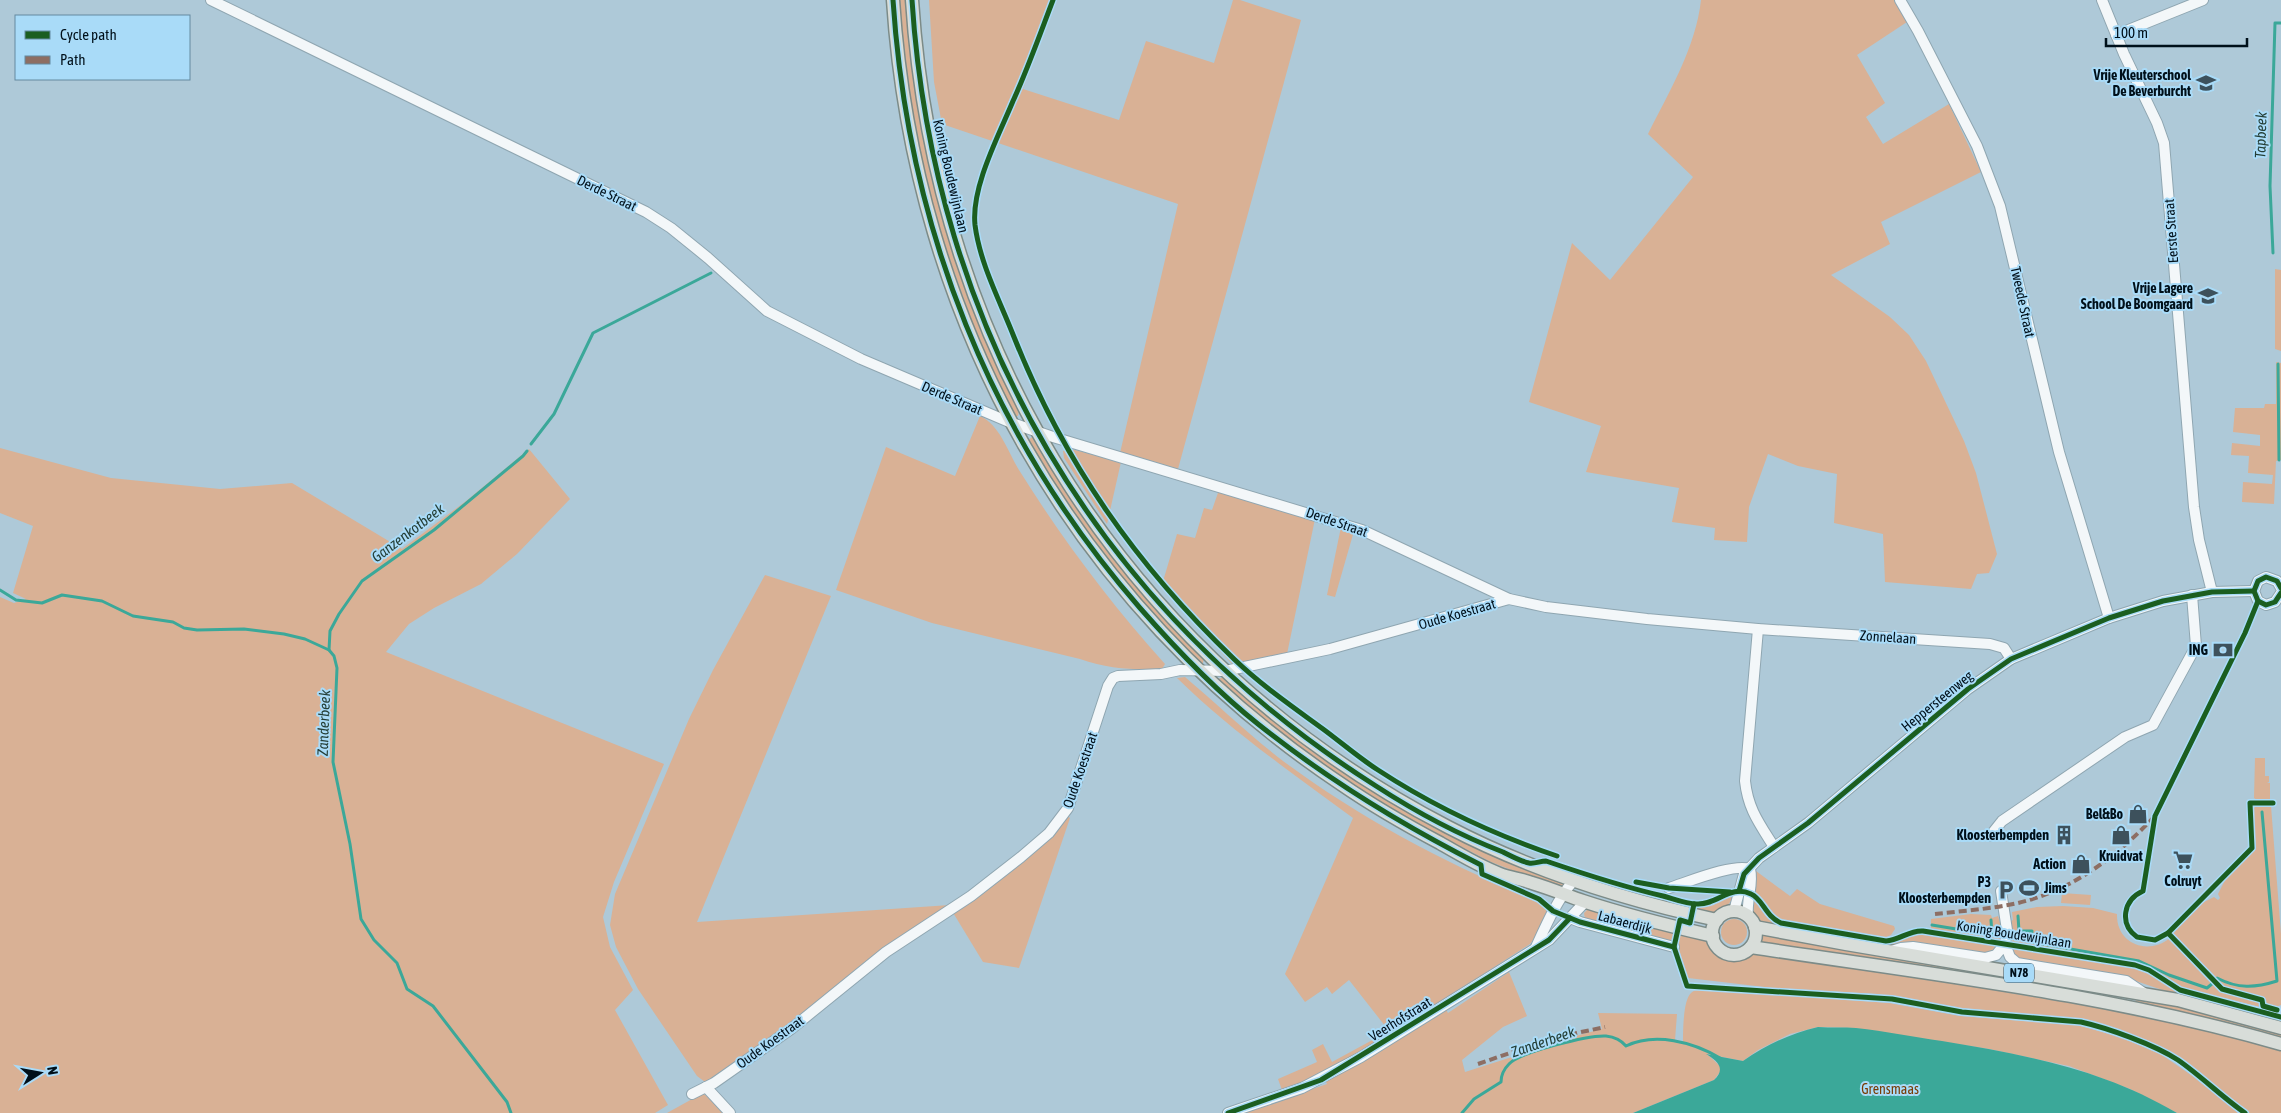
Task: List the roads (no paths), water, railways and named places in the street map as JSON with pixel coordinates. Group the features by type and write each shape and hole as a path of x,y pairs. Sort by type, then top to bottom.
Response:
{"main road":[{"name":"Koning Boudewijnlaan","path":"893,0 900,74 911,142 926,208 949,283 963,318 1009,422 1087,543 1143,612 1199,672 1256,722 1298,755 1385,814 1501,874 1585,902 1713,936"},
{"name":"Koning Boudewijnlaan","path":"912,0 918,72 928,131 949,222 966,277 1006,373 1036,431 1098,529 1136,577 1181,628 1225,671 1302,735 1345,767 1394,797 1450,828 1492,848 1574,880 1623,896 1717,920"},
{"path":"1713,936 1717,920 1721,916 1734,911"},
{"name":"N78","path":"1734,911 1752,922 1891,951 2137,990 2216,1009 2281,1028"},
{"path":"1751,947 1755,941 1752,922"},
{"name":"N78","path":"1713,936 1718,947 1729,954 1741,954 1751,947 2075,996 2209,1024 2281,1044"}],"street":[{"name":"Derde Straat","path":"211,0 646,212 671,228 708,258 767,311 861,359 1009,422 1362,530 1509,599 1546,607 1611,615 1758,629"},
{"name":"Tweede Straat","path":"1900,0 1977,146 2000,206 2050,418 2109,618"},
{"name":"Eerste Straat","path":"2102,0 2116,35 2157,123 2165,149 2194,507 2199,540 2212,592"},
{"path":"2116,35 2203,0"},
{"path":"2281,588 2277,581 2266,577 2258,581 2254,591 2258,601 2266,605 2275,602 2281,594"},
{"name":"Heppersteenweg","path":"1734,911 1743,876 1759,858 1808,823 1968,689 2011,659 2109,618 2163,601 2212,592 2254,591"},
{"path":"1990,836 2002,821 2138,730 2153,725 2195,649 2197,638 2192,595"},
{"name":"Oude Koestraat","path":"706,1087 791,1029 886,952 971,896 1021,858 1049,833 1068,808 1108,686 1113,678 1118,676 1161,674 1180,670 1199,672 1225,671 1330,649 1509,599"},
{"path":"1758,629 1745,781 1752,812 1774,847"},
{"name":"Zonnelaan","path":"1758,629 1990,644 2004,648 2011,659"},
{"path":"1669,888 1731,868 1742,866 1750,869 1751,878 1747,902 1752,922"},
{"path":"1536,947 1562,894 1574,880"},
{"path":"2000,891 2006,930 2005,944 2010,957 2017,963"},
{"name":"Veerhofstraat","path":"1228,1113 1321,1080 1548,940 1585,902"},
{"name":"Labaerdijk","path":"1570,918 1674,947"},
{"path":"1985,958 1996,955 2005,944"},
{"path":"1891,951 1913,946 2126,981 2137,990 2132,1000 2123,1006"},
{"path":"692,1094 706,1087 730,1113"}],"waterway":[{"name":"Tapbeek","path":"2273,253 2270,186 2275,23 2281,23"},
{"name":"Ganzenkotbeek","path":"531,444 554,414 593,333 711,273"},
{"name":"Tapbeek","path":"2278,364 2279,460"},
{"name":"Ganzenkotbeek","path":"329,650 330,631 339,614 362,581 434,530 527,451"},
{"name":"Zanderbeek","path":"0,590 16,600 42,603 62,595 102,601 133,616 173,622 184,628 197,630 244,629 284,634 305,639 329,650 334,656 337,668 333,762 350,844 361,919 374,940 397,963 407,989 433,1006 507,1102 511,1113"},
{"path":"2216,979 2239,986 2254,986 2277,981 2262,812"},
{"path":"2018,916 2019,931 2032,931 2031,942 2139,961 2169,975 2207,988 2213,983"},
{"path":"1932,925 1992,935 1991,920"},
{"name":"Zanderbeek","path":"1462,1113 1474,1099 1501,1082 1504,1070 1516,1059 1526,1054 1571,1041 1606,1036 1618,1039 1626,1046 1637,1042 1661,1039 1686,1043 1720,1058"}],"place":[{"name":"Vrije Kleuterschool De Beverburcht","path":"2206,83"},
{"name":"Vrije Lagere School De Boomgaard","path":"2208,296"},
{"name":"ING","path":"2223,650"},
{"name":"Bel&Bo","path":"2138,814"},
{"name":"Kloosterbempden","path":"2064,835"},
{"name":"Kruidvat","path":"2121,835"},
{"name":"Colruyt","path":"2183,860"},
{"name":"Action","path":"2081,864"},
{"name":"Jims","path":"2029,888"},
{"name":"P3 Kloosterbempden","path":"2006,890"}],"park label":[{"name":"Grensmaas","path":"1890,1089"}]}
